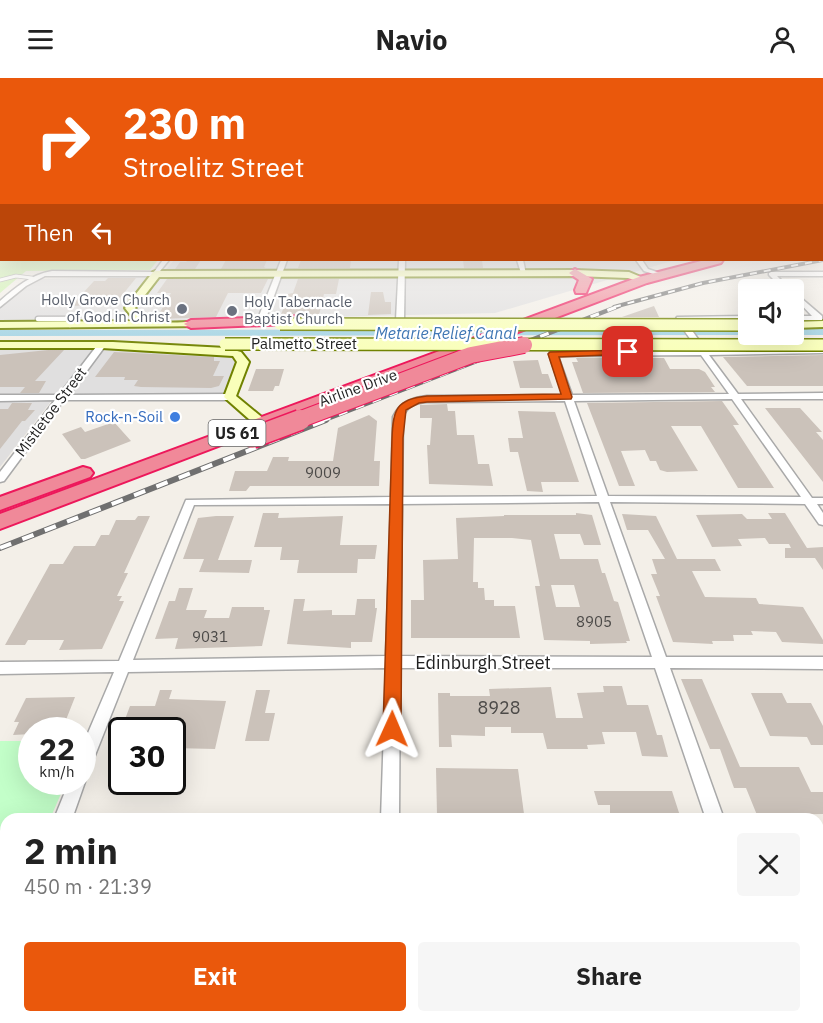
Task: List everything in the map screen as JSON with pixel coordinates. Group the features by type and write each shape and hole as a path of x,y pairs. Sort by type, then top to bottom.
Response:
{"highway":[{"name":"Airline Drive","path":"0,522 64,489 200,439 255,425 400,373 473,344 581,290 667,264"},
{"name":"Airline Drive","path":"255,425 383,363 433,345 486,326 514,322 643,270 663,275 702,264"},
{"path":"576,273 586,279 581,290"},
{"path":"191,324 400,320 514,322"},
{"path":"114,479 202,456 255,425 471,355 524,345"},
{"path":"383,363 400,373"},
{"name":"Airline Drive","path":"0,504 114,479 200,439"}],"street":[{"path":"160,325 139,320 130,308 163,264"},
{"path":"261,321 282,264"},
{"path":"400,320 402,264"},
{"path":"521,264 524,273"},
{"path":"0,305 35,277 52,273 576,273 629,275"},
{"path":"776,279 771,274 823,274"},
{"path":"804,304 821,321"},
{"path":"738,318 680,319 823,521"},
{"path":"804,319 821,321"},
{"path":"804,324 821,321"},
{"name":"Palmetto Street","path":"0,325 738,325"},
{"name":"Palmetto Street","path":"0,345 823,345"},
{"path":"102,345 226,351 237,354 243,363 230,397"},
{"name":"Mistletoe Street","path":"0,479 102,345"},
{"path":"713,813 553,354 823,351"},
{"path":"390,813 398,417 401,408 408,403 427,399 823,396"},
{"path":"0,398 230,397 255,425"},
{"path":"96,733 190,502 604,499 823,501"},
{"name":"Edinburgh Street","path":"0,668 393,662 823,663"},
{"path":"65,813 72,795"}],"lane":[{"path":"0,280 21,275 35,277"},
{"path":"38,319 74,320 70,325"}],"shaded area":[{"path":"171,264 661,264 495,313 0,325 0,302 29,279 161,276"},
{"path":"0,349 243,349 224,394 56,395 0,467"}],"green space":[{"path":"0,264 155,264 150,270 26,271 0,293"},
{"path":"0,741 18,741 18,795 60,795 53,813 0,813"}],"building":[{"path":"178,264 198,264 195,269 175,269"},
{"path":"224,264 265,264 266,268 221,269"},
{"path":"299,264 350,264 350,268 298,268"},
{"path":"464,264 483,264 483,268 464,268"},
{"path":"108,278 136,278 115,304 71,306 94,281 105,281"},
{"path":"167,279 268,279 261,293 228,293 216,317 156,319 171,293 157,293"},
{"path":"298,279 339,279 336,294 324,294 319,315 281,315 288,294 293,293"},
{"path":"371,292 383,292 385,302 391,302 391,314 368,315"},
{"path":"654,306 659,317 622,317 648,308"},
{"path":"64,350 35,381 46,381 39,393 20,393 25,387 0,387 0,355"},
{"path":"114,352 214,357 214,361 220,361 213,376 224,376 219,386 211,388 141,387 134,386 138,380 124,380 125,377 95,377"},
{"path":"823,355 823,386 747,386 723,357"},
{"path":"576,358 664,358 670,369 699,369 705,372 715,387 711,387 715,392 583,393 572,362 578,362"},
{"path":"538,360 542,374 548,374 553,388 520,388 513,361"},
{"path":"256,369 284,369 279,386 275,386 273,391 248,391"},
{"path":"722,401 739,425 733,425 774,488 738,488 701,426 671,426 698,471 667,472 660,470 656,461 650,461 645,450 621,451 635,486 619,486 587,403"},
{"path":"12,403 32,403 28,410 35,410 25,421 22,421 0,449 0,409 8,409"},
{"path":"447,404 448,411 455,411 457,435 474,435 478,464 489,464 493,486 429,484 427,445 430,445 432,418 420,418 420,405"},
{"path":"765,408 800,408 822,432 816,432 823,440 823,482"},
{"path":"518,411 555,412 579,482 541,482 543,492 527,491 518,452 510,452 508,438 523,438"},
{"path":"369,415 377,421 374,461 380,461 379,486 250,486 246,491 229,491 235,471 267,471 273,457 289,457 288,461 333,461 338,428"},
{"path":"114,422 131,441 85,459 81,459 62,434 81,427 85,432"},
{"path":"263,513 279,513 278,518 343,516 340,545 377,545 375,559 358,559 357,573 297,573 299,560 280,560 282,547 254,547"},
{"path":"576,513 592,515 601,545 584,545 580,534 554,534 560,559 598,559 614,601 618,602 630,641 590,644 590,641 544,640 535,586 540,586 531,540 512,538 474,538 473,582 478,582 478,588 484,588 485,600 494,600 494,606 515,606 520,638 411,638 411,600 424,600 423,560 458,559 456,518 576,515","holes":["551,585 574,585 580,607 556,607"]},
{"path":"768,513 785,513 807,548 823,547 823,570 815,558 785,558 785,548 791,548 789,544 769,544 765,538 738,539 742,546 712,547 696,515 742,514 747,519 772,519"},
{"path":"622,514 656,516 677,559 715,559 721,571 692,571 705,597 756,598 759,604 803,607 823,640 823,644 782,642 776,632 751,631 753,635 733,635 734,641 712,641 713,644 673,642 656,596 660,596 651,574 657,574 652,559 665,559 648,530 627,530"},
{"path":"138,516 150,516 124,573 128,573 117,596 122,596 119,601 124,601 102,649 59,650 64,640 28,640 25,645 5,645 50,564 63,564 74,546 95,546 101,535 109,535 116,520 135,520"},
{"path":"234,516 218,560 252,560 249,573 199,572 204,559 183,559 198,518"},
{"path":"179,588 193,588 186,610 207,610 204,618 229,618 232,607 264,607 264,610 270,610 262,646 175,649 178,638 155,639 169,601 175,601"},
{"path":"294,599 305,599 303,611 332,610 332,615 355,615 357,599 375,599 375,608 377,608 372,642 351,642 351,648 287,644"},
{"path":"681,679 702,679 740,767 799,767 811,792 823,792 823,813 756,813 746,788 734,788 720,749 710,749"},
{"path":"603,686 622,686 627,705 648,705 657,735 662,735 668,757 642,756 636,732 602,732 605,744 587,745 588,749 547,749 543,733 511,733 511,727 485,727 485,736 451,735 452,747 439,747 438,693 450,693 450,696 490,696 489,689 551,687 556,718 583,718 577,693 604,692"},
{"path":"160,690 172,690 169,699 226,701 215,749 186,748 186,717 126,717 130,706 155,706"},
{"path":"256,690 270,690 265,713 275,713 269,741 245,741"},
{"path":"751,693 782,693 787,703 811,703 823,726 823,745 811,745 807,737 770,736"},
{"path":"75,697 67,717 18,717 18,722 14,722 26,698"},
{"path":"18,724 18,735 13,735"},
{"path":"436,768 518,769 524,813 437,813"},
{"path":"594,791 672,791 679,813 610,813 610,805 598,805"}],"waterway":[{"name":"Metarie Relief Canal","path":"0,333 738,332"},
{"name":"Metarie Relief Canal","path":"804,332 823,332"}],"railway":[{"path":"614,307 703,283 802,264"},
{"path":"322,421 619,306"},
{"path":"0,548 326,420"}],"place":[{"name":"Holly Grove Church of God in Christ","path":"182,309"},
{"name":"Holy Tabernacle Baptist Church","path":"232,311"},
{"name":"Rock-n-Soil","path":"175,417"}],"route":[{"path":"392,729 397,438 401,408 416,400 427,399 567,397 553,354 628,352"}]}
